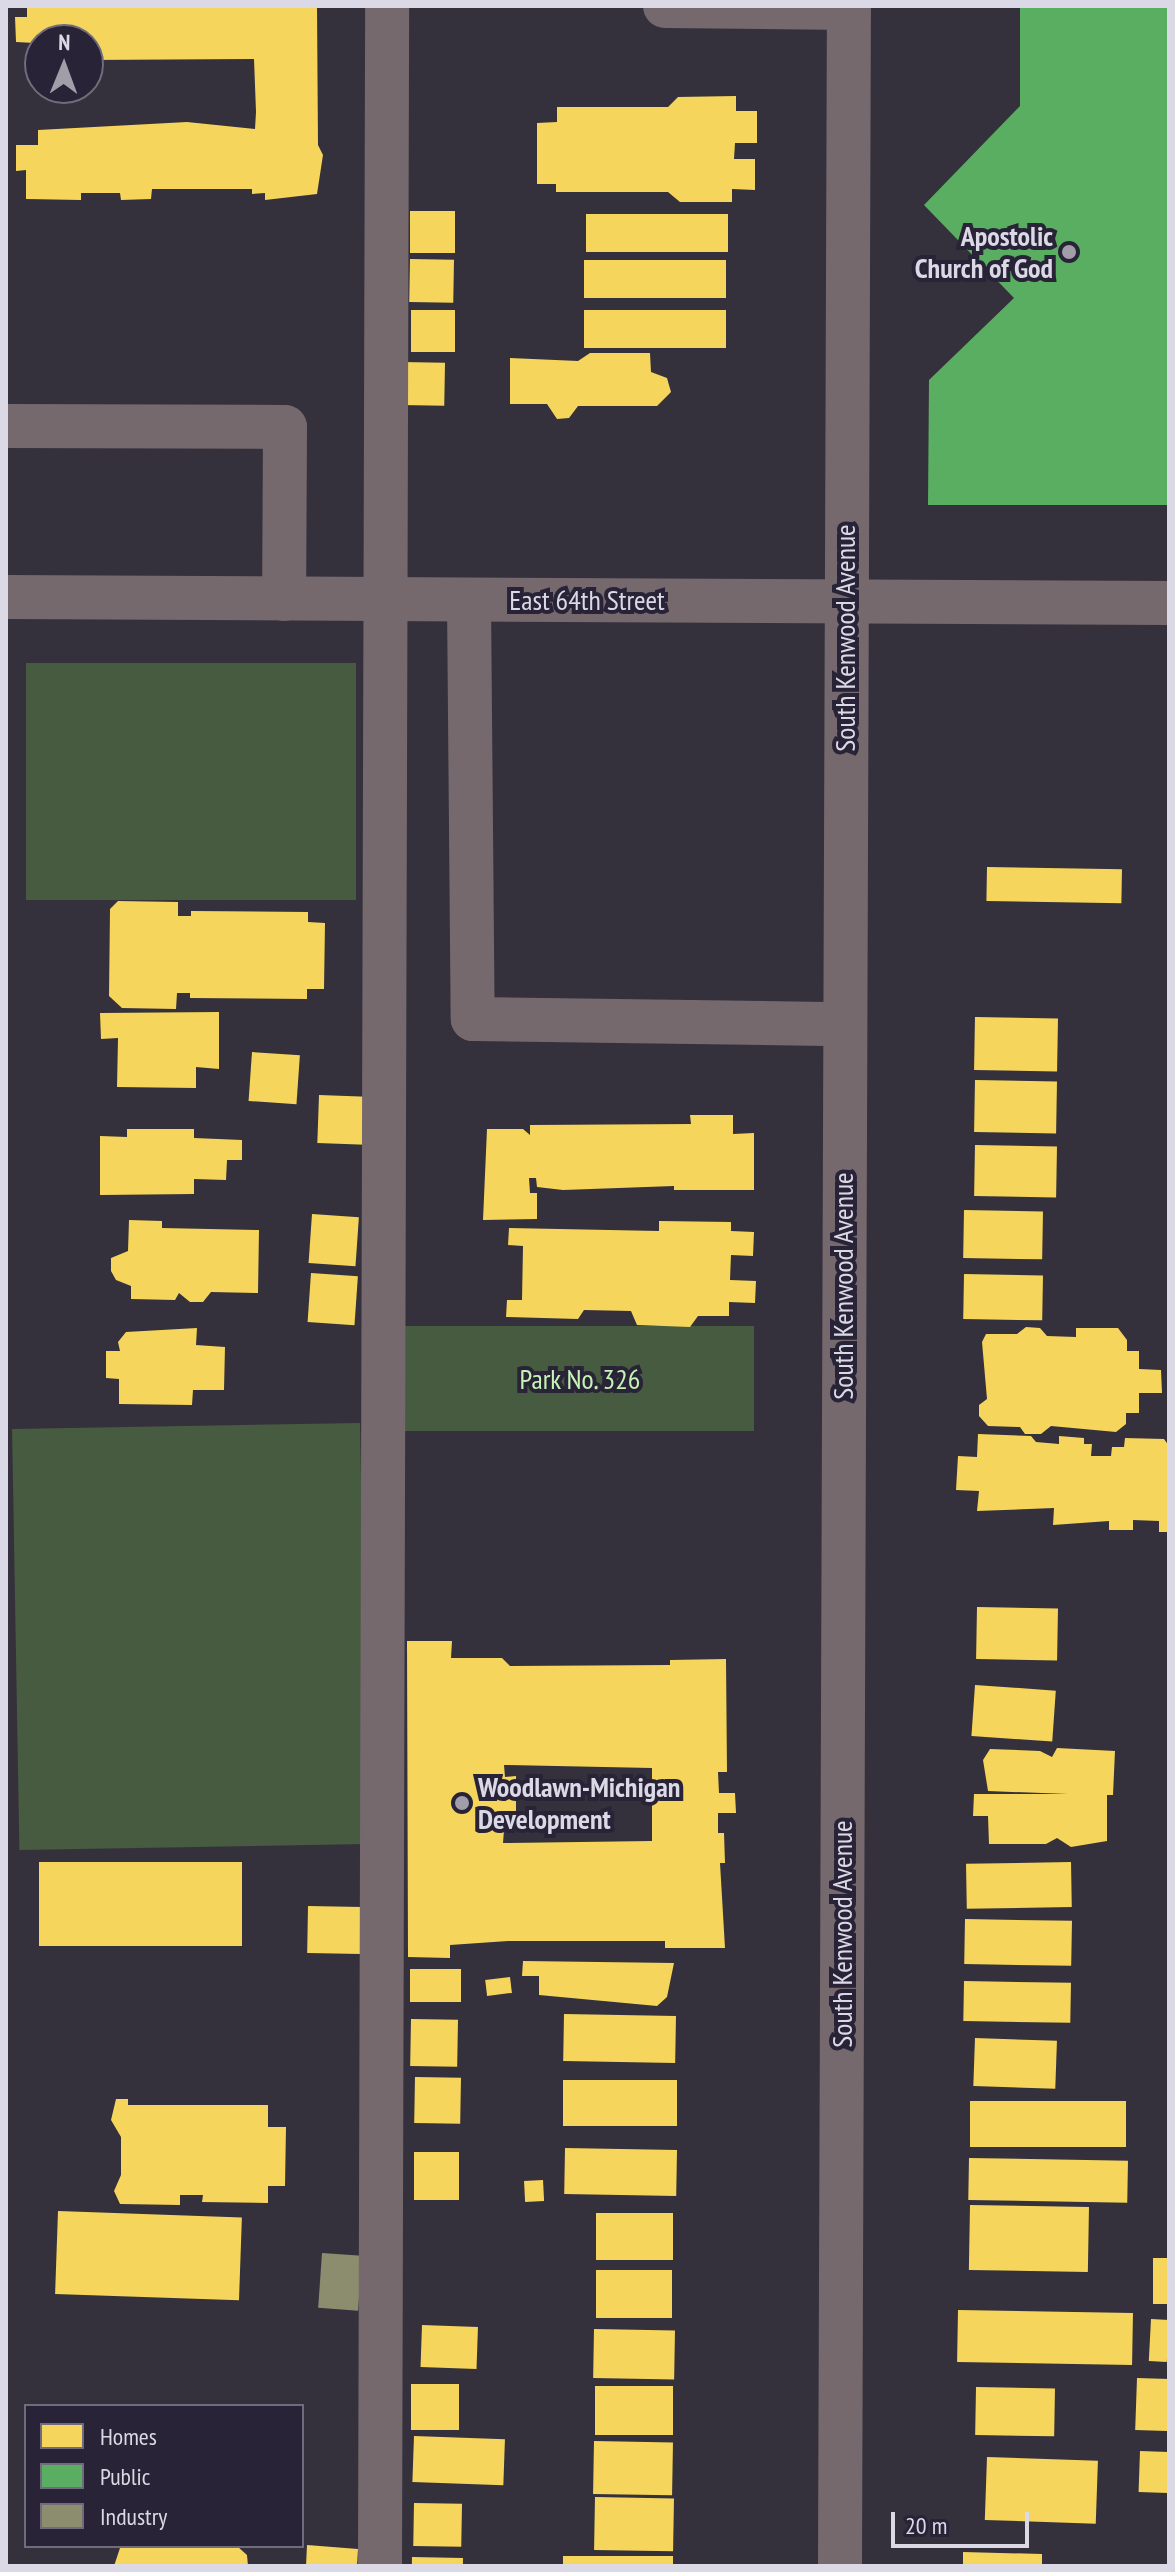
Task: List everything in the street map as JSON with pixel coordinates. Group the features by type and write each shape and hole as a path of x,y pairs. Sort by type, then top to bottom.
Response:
{"street":[{"path":"380,2566 387,6"},
{"path":"665,6 849,7"},
{"name":"South Kenwood Avenue","path":"840,2566 849,7"},
{"path":"6,426 285,427 284,599"},
{"name":"East 64th Street","path":"6,597 1169,603"},
{"path":"469,600 473,1019 844,1024"}],"green space":[{"path":"26,663 356,663 356,900 26,900"},
{"name":"Park No. 326","path":"405,1326 754,1326 754,1431 405,1431"},
{"path":"360,1423 367,1844 19,1850 12,1429"}],"building: Homes":[{"path":"27,6 317,6 318,145 323,155 317,194 265,200 265,193 252,194 252,189 152,189 151,199 121,200 120,193 81,193 81,200 26,199 26,170 16,171 16,145 38,145 38,130 187,122 255,129 256,112 254,59 104,60 104,24 24,24 24,42 16,42 15,17 27,17"},
{"path":"736,96 736,111 757,111 757,143 735,143 734,159 755,159 755,190 732,189 732,202 680,202 668,192 556,192 556,184 537,184 537,123 557,122 557,107 668,107 678,97"},
{"path":"410,211 455,211 455,253 410,253"},
{"path":"586,214 728,214 728,252 586,252"},
{"path":"410,259 454,260 453,303 409,302"},
{"path":"584,260 726,260 726,298 584,298"},
{"path":"411,310 455,310 455,352 411,352"},
{"path":"584,310 726,310 726,348 584,348"},
{"path":"590,353 650,353 651,372 667,378 671,392 657,406 578,406 569,418 557,419 547,404 510,404 510,358 578,361"},
{"path":"401,362 445,363 444,406 400,405"},
{"path":"987,867 1122,869 1121,903 986,901"},
{"path":"118,901 178,902 178,916 191,916 191,911 308,912 308,922 325,923 324,989 307,989 307,999 190,998 190,993 177,993 176,1009 122,1008 109,996 110,909"},
{"path":"219,1012 219,1069 196,1067 196,1088 117,1087 118,1038 101,1039 100,1013"},
{"path":"975,1017 1058,1018 1057,1071 974,1070"},
{"path":"252,1052 300,1055 296,1104 249,1101"},
{"path":"975,1080 1057,1081 1056,1133 974,1132"},
{"path":"319,1095 367,1097 365,1145 317,1143"},
{"path":"690,1115 733,1115 733,1134 754,1133 754,1190 674,1190 674,1186 563,1190 537,1187 536,1178 529,1178 530,1193 537,1193 537,1219 483,1220 487,1129 523,1129 530,1135 530,1125 691,1124"},
{"path":"127,1129 194,1129 194,1138 242,1140 242,1160 227,1160 226,1180 194,1179 194,1194 100,1195 100,1136 127,1137"},
{"path":"975,1145 1057,1146 1056,1197 974,1196"},
{"path":"964,1210 1043,1211 1042,1259 963,1258"},
{"path":"312,1214 359,1217 355,1266 309,1263"},
{"path":"129,1220 162,1221 162,1228 259,1230 258,1293 211,1292 203,1302 190,1302 179,1293 175,1300 131,1299 131,1286 116,1280 111,1271 111,1258 128,1251"},
{"path":"659,1221 731,1222 731,1231 754,1232 753,1256 731,1255 730,1280 756,1281 755,1303 729,1302 729,1316 698,1316 690,1327 637,1325 631,1311 584,1310 578,1319 506,1317 507,1300 522,1300 523,1246 508,1245 509,1228 659,1231"},
{"path":"311,1273 358,1276 354,1325 308,1322"},
{"path":"964,1274 1043,1275 1042,1320 963,1319"},
{"path":"1026,1327 1040,1328 1047,1336 1076,1337 1076,1328 1118,1328 1127,1340 1127,1351 1139,1351 1139,1369 1161,1370 1162,1393 1139,1393 1139,1413 1126,1413 1126,1424 1116,1432 1051,1426 1041,1434 1025,1434 1020,1427 988,1426 979,1416 979,1405 987,1399 982,1342 986,1334 1017,1334"},
{"path":"197,1328 196,1345 225,1347 224,1390 193,1390 192,1405 119,1404 119,1379 106,1378 106,1351 120,1351 118,1342 126,1332"},
{"path":"978,1434 1031,1436 1036,1442 1059,1444 1059,1436 1084,1438 1084,1444 1092,1444 1091,1456 1111,1456 1112,1447 1124,1447 1125,1438 1164,1439 1169,1446 1169,1532 1159,1532 1159,1521 1133,1520 1133,1530 1109,1530 1109,1521 1053,1525 1054,1508 977,1511 979,1491 956,1490 958,1456 977,1457"},
{"path":"977,1607 1058,1608 1057,1660 976,1659"},
{"name":"Woodlawn-Michigan Development","path":"407,1641 452,1641 451,1658 502,1658 510,1666 670,1665 670,1660 726,1659 727,1772 718,1772 719,1793 735,1793 736,1813 718,1813 718,1833 724,1833 725,1863 720,1863 725,1948 665,1948 665,1941 508,1941 450,1945 450,1958 408,1957","holes":["504,1765 652,1768 652,1841 503,1843 504,1830 516,1830 516,1776 505,1777"]},
{"path":"975,1685 1056,1691 1052,1742 971,1736"},
{"path":"1057,1748 1115,1751 1113,1795 1107,1795 1107,1841 1071,1847 1057,1838 1046,1844 989,1844 988,1816 973,1816 974,1794 1068,1794 988,1791 983,1760 990,1749 1040,1751 1052,1757"},
{"path":"39,1862 242,1862 242,1946 39,1946"},
{"path":"1071,1862 1072,1907 967,1909 966,1864"},
{"path":"308,1906 362,1907 361,1954 307,1953"},
{"path":"965,1919 1072,1921 1071,1966 964,1964"},
{"path":"523,1961 674,1963 667,1997 657,2006 539,1995 539,1976 522,1976"},
{"path":"410,1969 461,1969 461,2002 410,2002"},
{"path":"510,1977 512,1993 487,1996 485,1980"},
{"path":"964,1981 1071,1983 1070,2023 963,2021"},
{"path":"564,2014 676,2016 675,2063 563,2061"},
{"path":"411,2019 458,2020 457,2067 410,2066"},
{"path":"975,2038 1057,2041 1055,2089 973,2086"},
{"path":"415,2077 461,2078 460,2124 414,2123"},
{"path":"563,2080 677,2080 677,2126 563,2126"},
{"path":"116,2099 128,2099 128,2105 268,2105 268,2127 286,2127 285,2186 268,2186 268,2203 202,2202 203,2195 180,2195 180,2205 120,2204 114,2191 121,2175 121,2137 111,2120"},
{"path":"970,2101 1126,2101 1126,2147 970,2147"},
{"path":"565,2148 677,2150 676,2196 564,2194"},
{"path":"414,2152 459,2152 459,2200 414,2200"},
{"path":"969,2158 1128,2161 1127,2203 968,2200"},
{"path":"543,2180 544,2201 525,2202 524,2181"},
{"path":"970,2205 1089,2207 1088,2272 969,2270"},
{"path":"58,2211 242,2217 239,2300 55,2294"},
{"path":"596,2213 673,2213 673,2260 596,2260"},
{"path":"1153,2258 1169,2258 1169,2304 1153,2304"},
{"path":"596,2270 672,2270 672,2318 596,2318"},
{"path":"958,2310 1133,2313 1132,2365 957,2362"},
{"path":"1151,2319 1169,2320 1167,2362 1149,2361"},
{"path":"422,2325 478,2327 477,2369 421,2367"},
{"path":"594,2329 675,2330 674,2379 593,2378"},
{"path":"1137,2378 1169,2379 1167,2431 1135,2430"},
{"path":"411,2384 459,2384 459,2430 411,2430"},
{"path":"595,2386 673,2386 673,2435 595,2435"},
{"path":"976,2387 1055,2388 1054,2436 975,2435"},
{"path":"414,2436 505,2439 503,2485 412,2482"},
{"path":"594,2441 673,2442 672,2495 593,2494"},
{"path":"1140,2451 1169,2452 1168,2493 1139,2492"},
{"path":"987,2457 1098,2461 1096,2524 985,2520"},
{"path":"595,2497 674,2498 673,2551 594,2550"},
{"path":"414,2503 462,2504 461,2547 413,2546"},
{"path":"307,2545 358,2549 357,2566 306,2566"},
{"path":"120,2548 239,2548 247,2555 248,2566 114,2566"},
{"path":"963,2552 1042,2554 1042,2566 963,2566"},
{"path":"563,2556 673,2556 673,2566 563,2566"},
{"path":"412,2557 463,2558 463,2566 412,2566"}],"building: Public":[{"name":"Apostolic Church of God","path":"1020,6 1169,6 1169,505 928,505 929,380 1014,298 924,205 1020,106"}],"building: Industry":[{"path":"322,2253 362,2256 358,2311 318,2308"}],"place":[{"name":"Apostolic Church of God","path":"1069,252"},
{"name":"Woodlawn-Michigan Development","path":"462,1803"}]}
